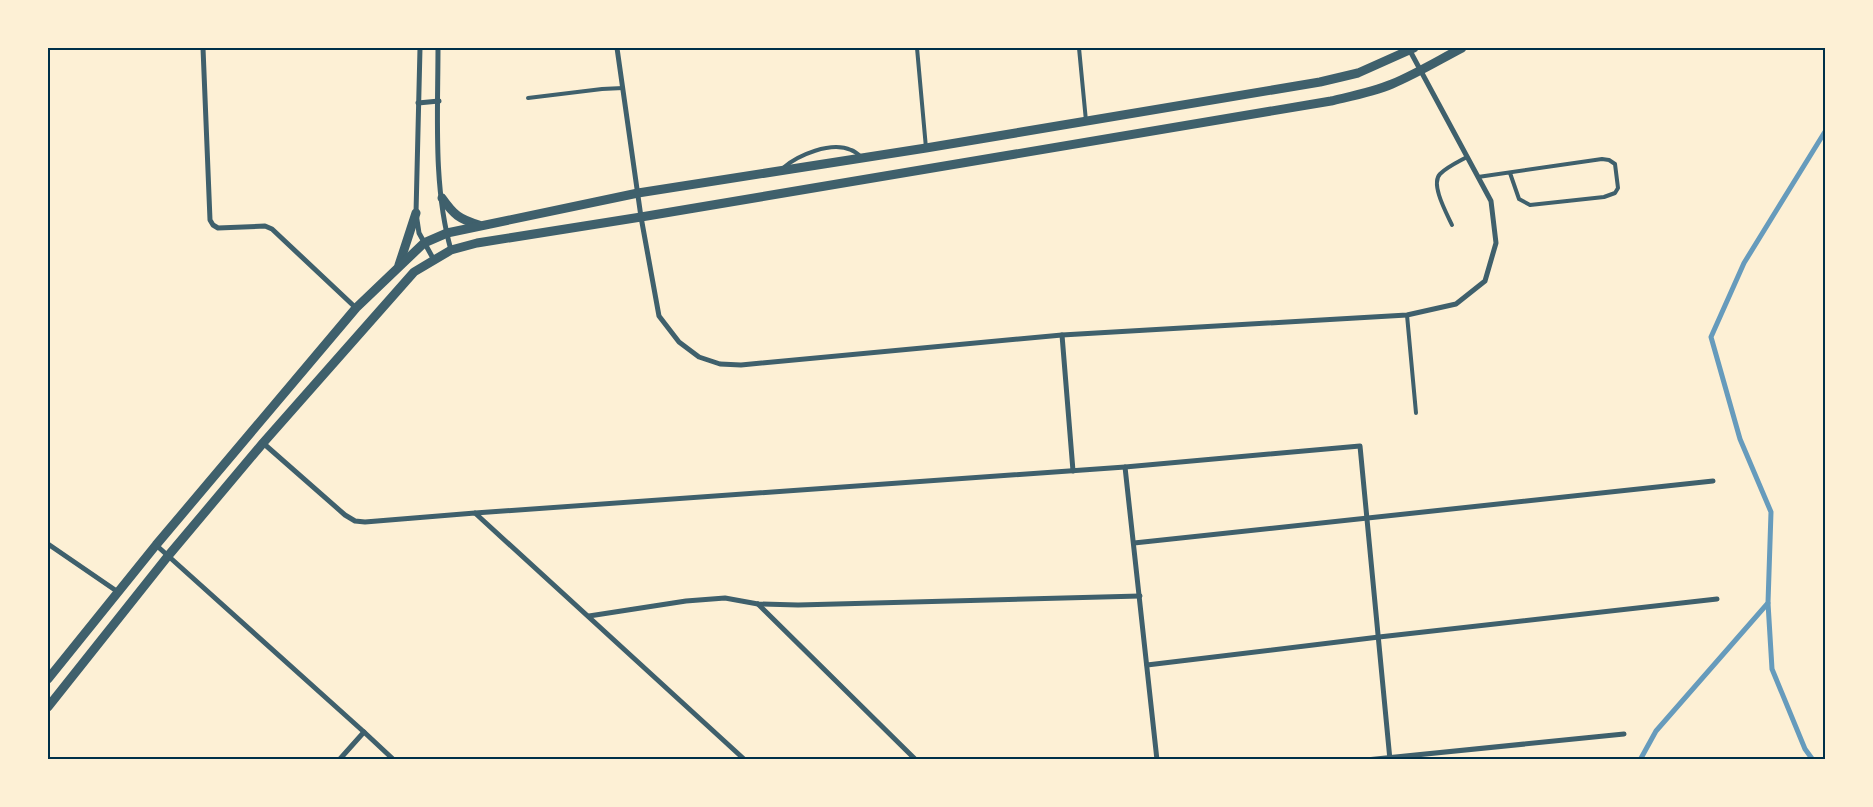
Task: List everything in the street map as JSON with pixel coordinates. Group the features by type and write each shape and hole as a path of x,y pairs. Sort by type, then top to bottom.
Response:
{"street":[{"path":"203,48 210,220 218,228 265,226 272,229 356,308"},
{"path":"420,48 416,213 420,233 434,260"},
{"path":"438,48 440,174 447,233 451,250"},
{"path":"48,680 156,546 356,308 424,243 447,233 638,193 926,148 1320,82 1358,73 1410,48 1490,201 1496,243 1485,281 1456,304 1407,315 1062,335 741,365 720,364 699,358 679,342 659,316 641,217 638,193 617,48"},
{"path":"48,707 168,556 263,443 414,272 451,250 477,242 641,217 1331,101 1364,94 1392,84 1462,48"},
{"path":"418,103 439,101"},
{"path":"442,198 456,216 464,221 482,226"},
{"path":"398,268 416,213"},
{"path":"1062,335 1073,471"},
{"path":"263,443 345,515 355,521 365,522 1126,467 1360,446 1390,758"},
{"path":"1126,467 1157,760"},
{"path":"1134,543 1713,481"},
{"path":"475,513 745,760"},
{"path":"48,544 118,592"},
{"path":"156,546 394,760"},
{"path":"589,616 686,601 725,598 758,604 798,605 1140,596"},
{"path":"1147,665 1717,599"},
{"path":"758,604 916,760"},
{"path":"339,760 364,732"},
{"path":"1366,760 1624,734"}],"lane":[{"path":"917,48 926,148"},
{"path":"1079,48 1086,121"},
{"path":"528,98 602,88 623,88"},
{"path":"782,170 798,157 834,148 852,150 861,157"},
{"path":"1452,225 1438,192 1437,180 1439,175 1467,157"},
{"path":"1478,177 1602,159 1609,160 1615,164 1618,188 1615,193 1604,197 1530,205 1519,200 1510,173"},
{"path":"1407,315 1416,413"}],"waterway":[{"path":"1640,760 1656,731 1768,603 1771,512 1740,439 1711,337 1744,263 1826,130"},
{"path":"1768,603 1772,669 1805,749 1813,760"}]}
